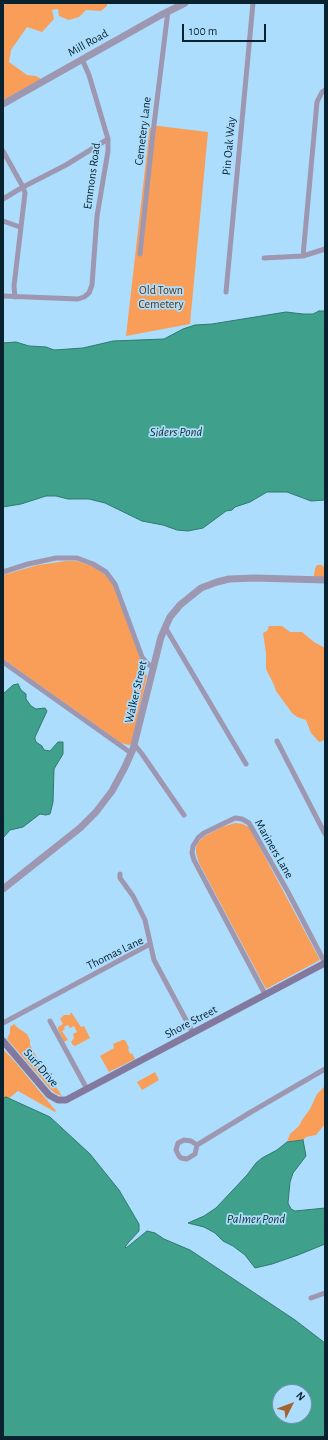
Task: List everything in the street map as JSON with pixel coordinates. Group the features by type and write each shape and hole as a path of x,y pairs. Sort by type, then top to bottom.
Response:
{"main road":[{"name":"Shore Street","path":"66,1100 325,963"},
{"name":"Surf Drive","path":"3,1041 49,1095 58,1100 66,1100"}],"street":[{"name":"Mill Road","path":"3,104 171,8 185,3"},
{"name":"Pin Oak Way","path":"226,292 253,3"},
{"name":"Cemetery Lane","path":"140,254 152,141 171,8"},
{"name":"Emmons Road","path":"15,296 78,299 89,293 92,285 97,216 108,151 108,139 89,75 82,59"},
{"path":"303,256 317,102 322,92 325,90"},
{"path":"3,199 66,165 108,139"},
{"path":"3,150 25,193 14,286 15,296 3,296"},
{"path":"3,221 20,227"},
{"path":"264,258 303,256 325,249"},
{"path":"3,572 28,564 56,558 77,558 94,564 106,572 115,584 142,657 153,668"},
{"name":"Walker Street","path":"3,889 89,819 112,791 125,767 134,744 157,647 172,614 186,599 201,588 229,579 325,580"},
{"path":"165,627 246,764"},
{"path":"3,662 131,753"},
{"path":"276,741 325,834"},
{"path":"134,744 184,815"},
{"name":"Mariners Lane","path":"265,994 193,857 192,849 194,843 200,836 210,830 235,818 242,819 249,823 325,963"},
{"path":"120,874 120,878 133,896 145,920 150,944"},
{"name":"Thomas Lane","path":"3,1023 150,944 156,964 192,1033"},
{"path":"50,1021 87,1089"},
{"path":"197,1145 187,1140 181,1141 176,1146 177,1153 181,1158 190,1158 195,1154 197,1145 325,1069"},
{"path":"311,1298 325,1293"}],"green space":[{"path":"9,3 107,3 107,6 101,11 86,10 79,17 69,20 59,16 58,9 52,10 54,19 42,32 27,27 11,50 9,62 27,75 36,76 41,79 3,100 3,5"},
{"name":"Old Town Cemetery","path":"150,125 208,132 190,324 126,336"},
{"path":"77,561 95,567 112,582 147,676 132,743 129,745 121,743 3,659 3,575 38,565"},
{"path":"317,565 322,565 324,567 324,577 315,577 315,569"},
{"path":"269,626 282,626 290,632 302,632 314,642 325,648 325,740 319,742 311,733 306,720 297,717 292,713 276,691 266,669 266,653 263,633 267,631"},
{"path":"235,823 243,824 249,827 320,960 266,989 199,863 196,853 198,842 205,836 222,827"},
{"path":"71,1012 81,1027 84,1026 90,1038 75,1046 71,1042 74,1038 73,1034 77,1032 74,1026 70,1028 68,1025 64,1027 65,1029 62,1031 68,1040 64,1042 58,1029 58,1027 63,1024 60,1019 64,1015 70,1015"},
{"path":"14,1024 27,1034 30,1040 30,1045 36,1056 62,1096 51,1090 7,1039 10,1033 10,1027"},
{"path":"125,1040 130,1054 132,1053 135,1059 109,1072 100,1056 114,1048 113,1044"},
{"path":"3,1049 56,1111 55,1112 18,1091 3,1103"},
{"path":"155,1072 159,1080 142,1090 137,1082"},
{"path":"325,1086 325,1124 316,1135 306,1137 303,1140 287,1142 290,1134 299,1126 310,1109 317,1094"}],"water":[{"name":"Siders Pond","path":"319,311 325,311 325,500 311,501 287,492 267,492 250,502 226,511 203,528 188,531 177,530 163,525 142,521 105,503 89,499 68,499 56,496 46,496 21,504 3,507 3,343 16,342 29,346 46,347 54,350 83,348 113,341 164,339 183,329 195,325 212,324 286,312 313,314"},
{"path":"18,684 21,690 26,694 26,699 31,706 36,709 45,708 47,711 35,737 36,742 42,746 44,750 50,751 58,742 63,742 63,754 54,769 53,802 50,814 40,814 23,827 10,830 3,838 3,694 13,685"},
{"path":"6,1097 50,1117 90,1154 119,1190 139,1224 139,1231 128,1243 125,1247 126,1248 147,1231 155,1233 164,1239 190,1250 295,1320 325,1343 325,1437 3,1437 3,1098"},
{"name":"Palmer Pond","path":"303,1140 306,1156 293,1173 290,1182 288,1203 291,1209 295,1211 325,1208 325,1244 272,1264 255,1268 245,1255 223,1241 215,1233 204,1227 188,1223 204,1216 216,1208 262,1158 277,1150 287,1142"}]}
